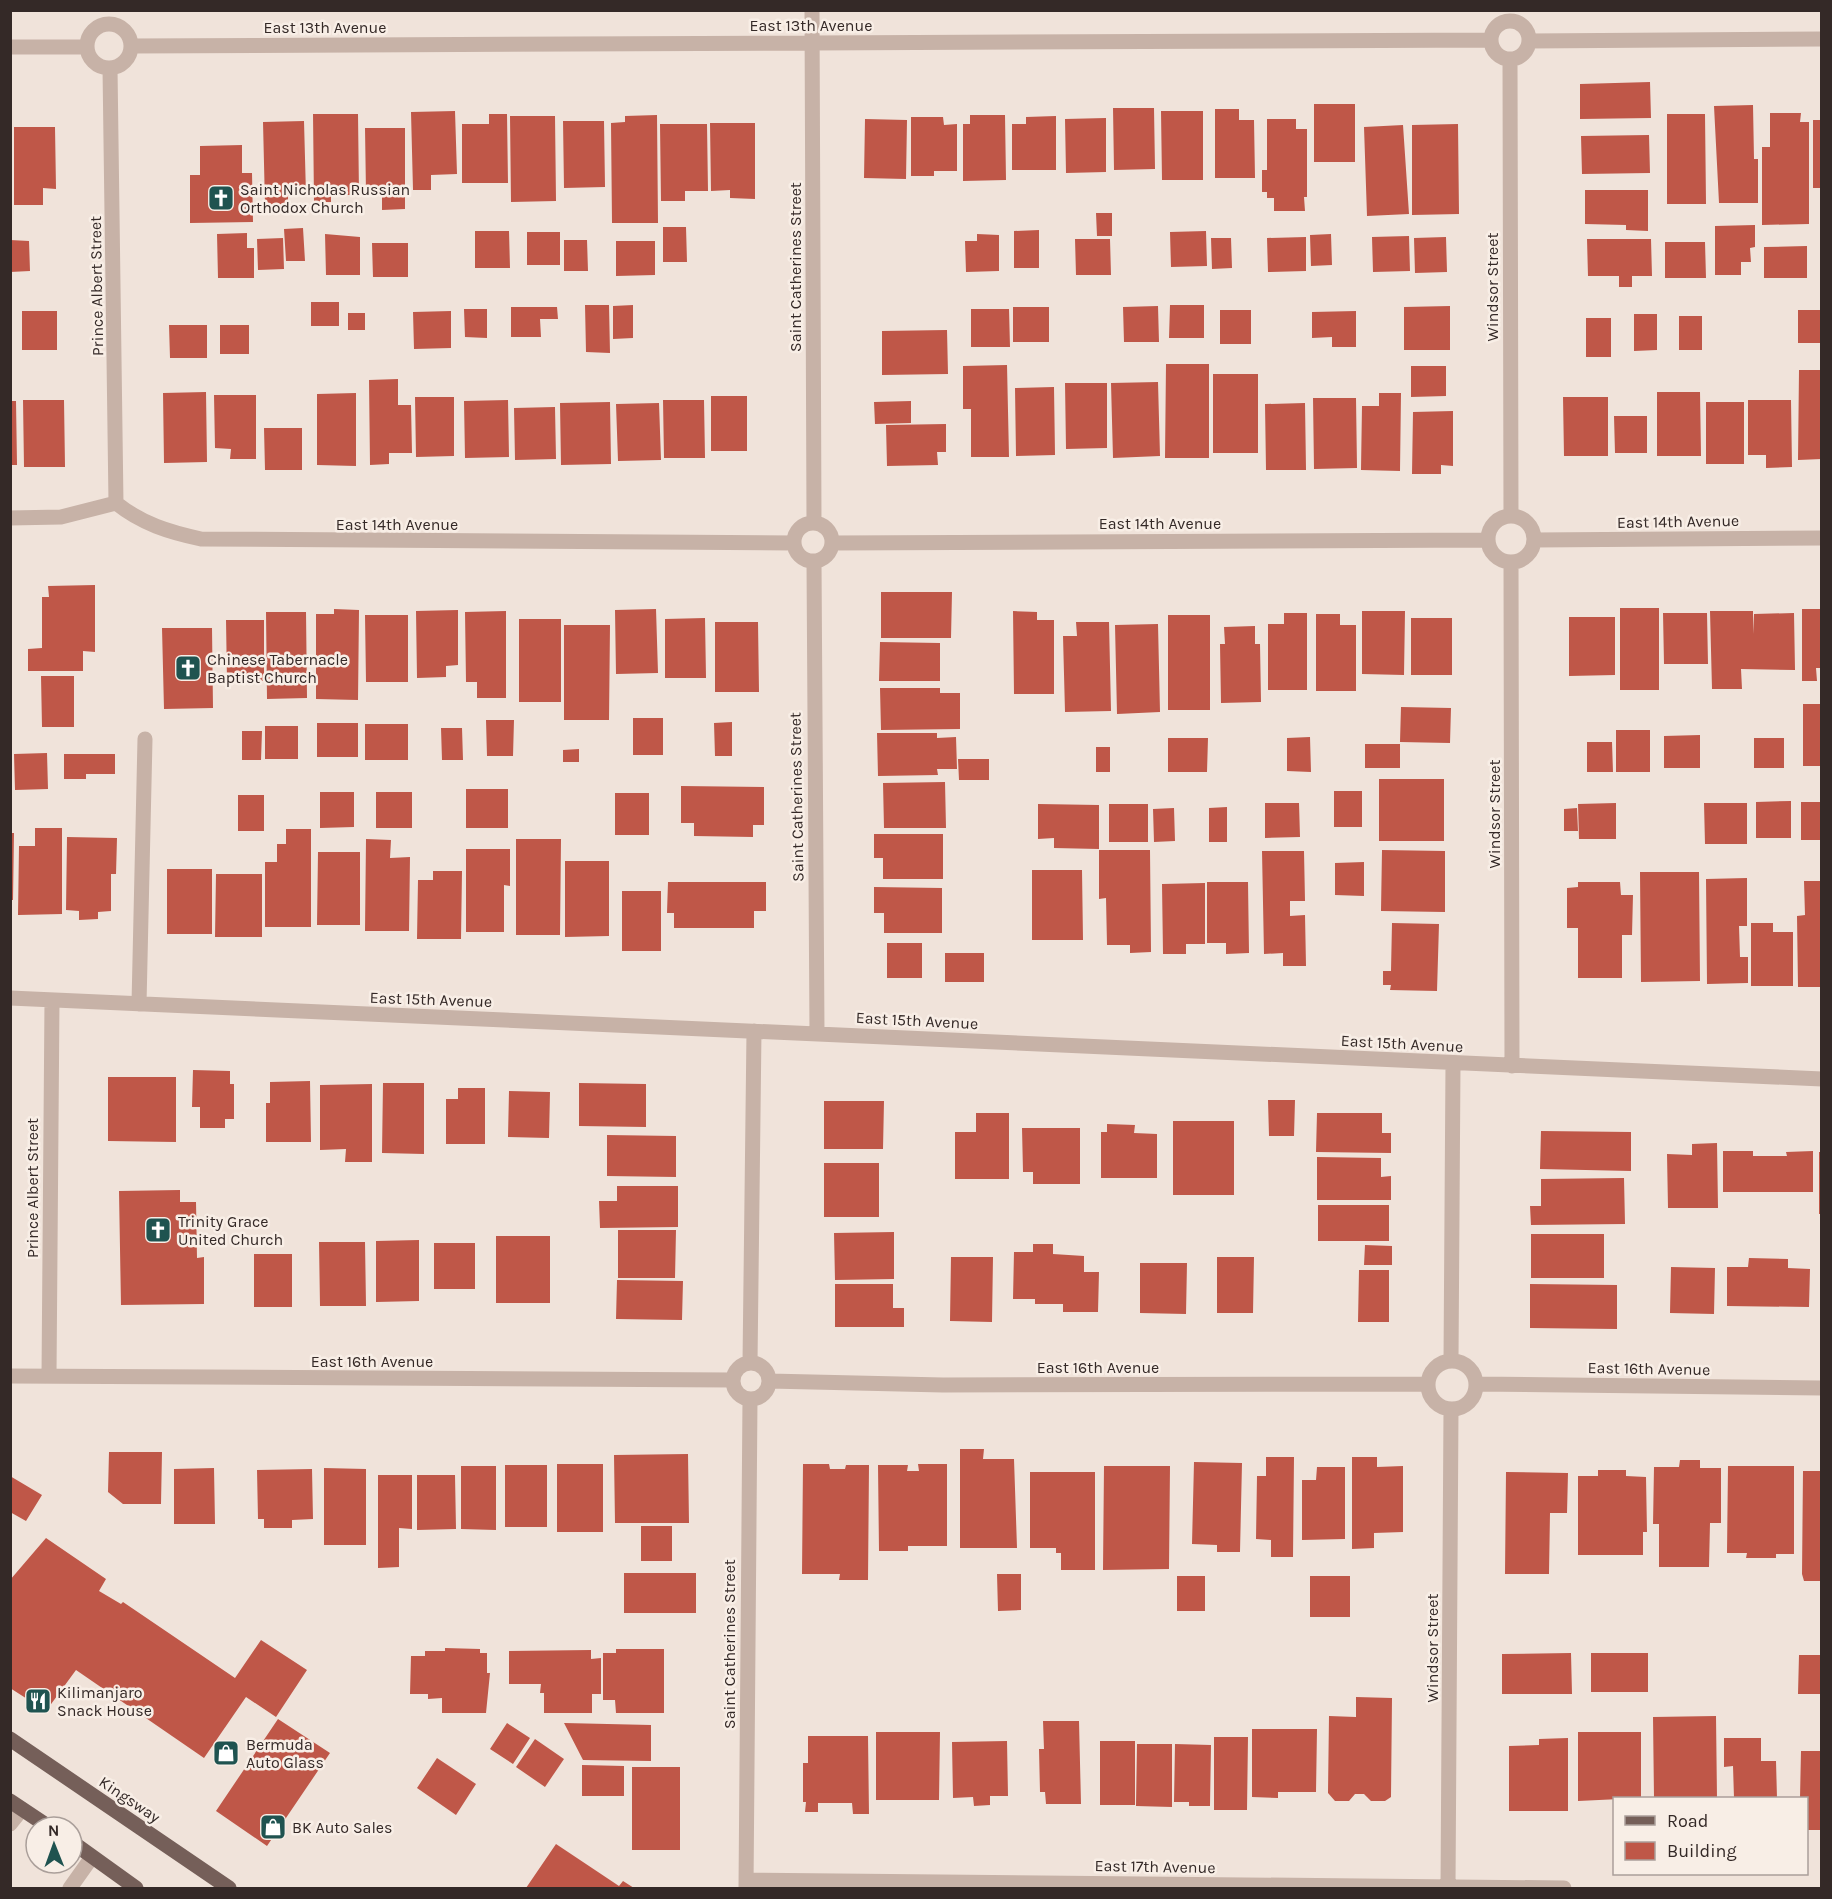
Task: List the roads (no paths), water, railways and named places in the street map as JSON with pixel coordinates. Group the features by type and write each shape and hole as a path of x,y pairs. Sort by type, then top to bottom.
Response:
{"main road":[{"name":"Kingsway","path":"10,1739 229,1888"},
{"path":"16,1805 31,1815"},
{"path":"84,1851 136,1888"}],"street":[{"name":"Saint Catherines Street","path":"812,10 814,523"},
{"path":"1510,16 1521,25 1529,41 1525,51 1510,59 1495,51 1491,40 1492,34 1499,25 1510,16"},
{"path":"110,17 123,28 131,46 128,59 117,67 110,68 103,68 91,60 86,47 87,39 110,17"},
{"path":"1529,41 1821,39"},
{"name":"East 13th Avenue","path":"131,46 1491,40"},
{"path":"10,47 86,47"},
{"name":"Windsor Street","path":"1510,59 1511,516"},
{"name":"Prince Albert Street","path":"110,68 116,503"},
{"path":"10,518 61,517 116,503"},
{"name":"East 14th Avenue","path":"116,503 131,516 150,525 201,539 794,543"},
{"path":"1511,516 1528,523 1534,540 1527,555 1511,562 1496,556 1488,540 1495,524 1511,516"},
{"path":"814,523 827,529 832,543 827,556 814,561 800,556 794,543 799,529 814,523"},
{"name":"East 14th Avenue","path":"1534,540 1821,538"},
{"name":"East 14th Avenue","path":"832,543 1488,540"},
{"name":"Saint Catherines Street","path":"814,561 817,1033"},
{"name":"Windsor Street","path":"1511,562 1512,1066"},
{"path":"139,1004 145,739"},
{"name":"East 15th Avenue","path":"10,998 1821,1079"},
{"name":"Prince Albert Street","path":"49,1376 52,1000"},
{"path":"750,1363 754,1030"},
{"path":"1451,1360 1453,1063"},
{"path":"1451,1360 1471,1370 1476,1384 1471,1399 1451,1409 1437,1404 1432,1398 1428,1384 1432,1370 1451,1360"},
{"path":"750,1363 761,1366 769,1381 761,1396 750,1399 736,1391 732,1380 736,1370 750,1363"},
{"name":"East 16th Avenue","path":"10,1376 732,1380"},
{"name":"East 16th Avenue","path":"769,1381 943,1385 1428,1384"},
{"name":"East 16th Avenue","path":"1476,1384 1821,1388"},
{"name":"Saint Catherines Street","path":"746,1884 750,1399"},
{"name":"Windsor Street","path":"1448,1888 1451,1409"},
{"path":"10,1824 16,1805"},
{"path":"70,1888 92,1857"},
{"name":"East 17th Avenue","path":"746,1884 1564,1888"}],"place":[{"name":"Saint Nicholas Russian Orthodox Church","path":"221,198"},
{"name":"Chinese Tabernacle Baptist Church","path":"188,668"},
{"name":"Trinity Grace United Church","path":"158,1230"},
{"name":"Kilimanjaro Snack House","path":"38,1701"},
{"name":"Bermuda Auto Glass","path":"226,1753"},
{"name":"BK Auto Sales","path":"273,1827"}]}
